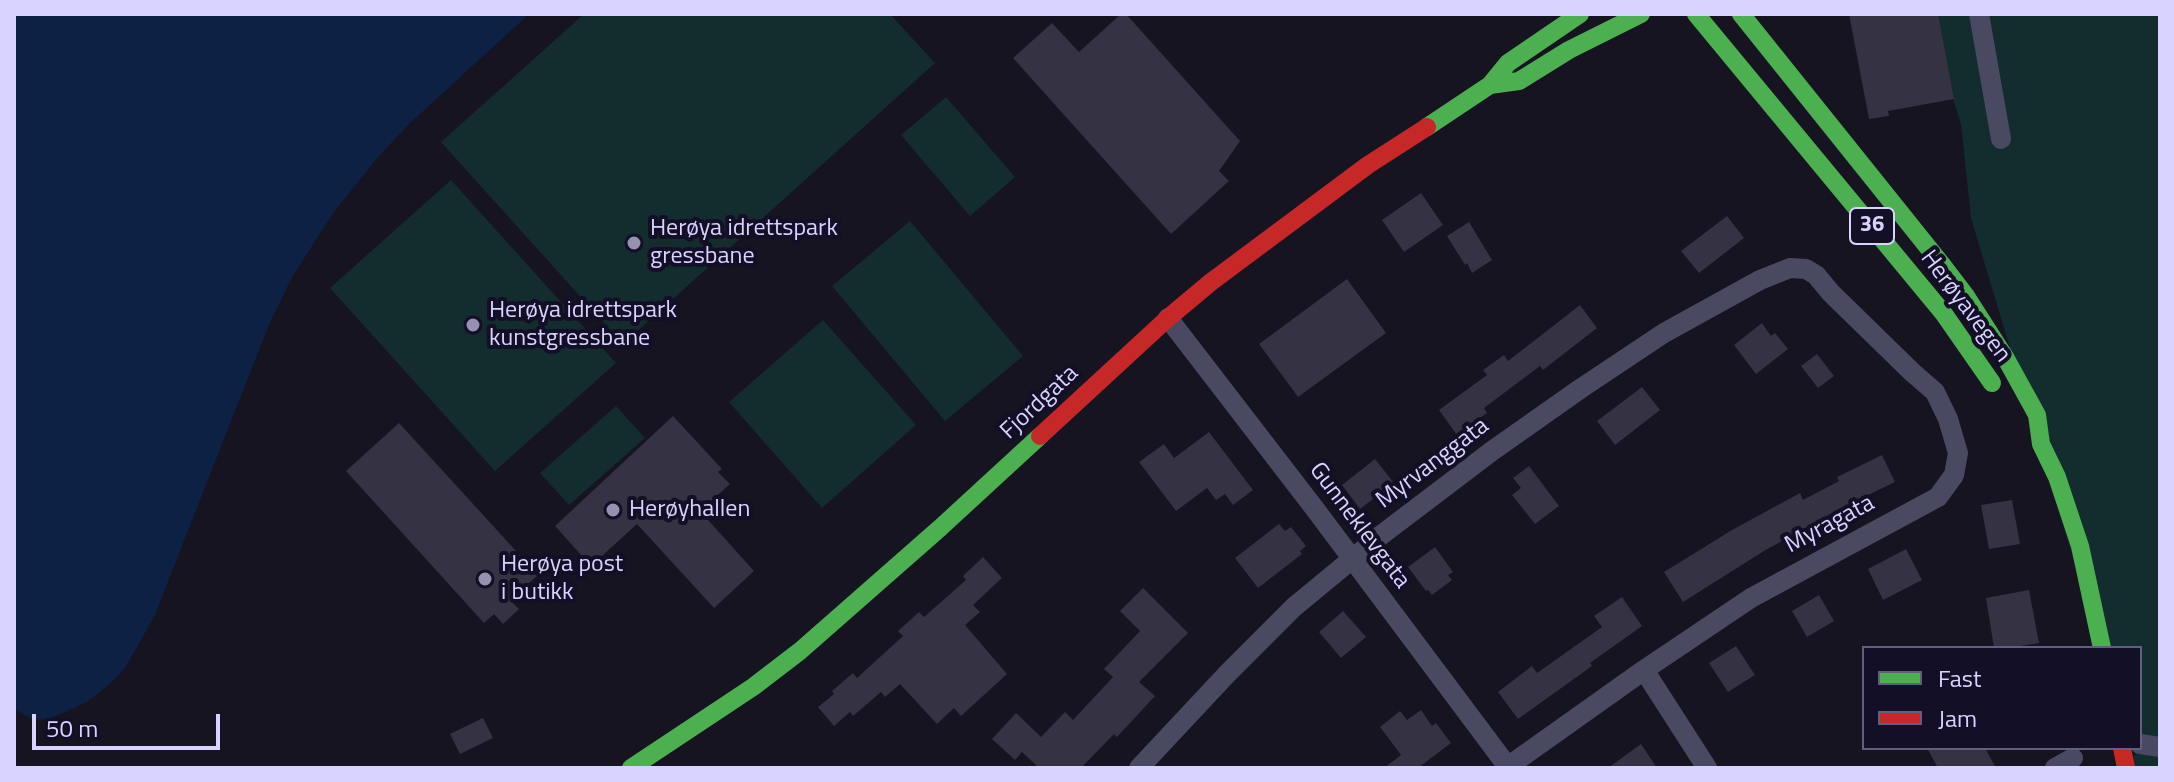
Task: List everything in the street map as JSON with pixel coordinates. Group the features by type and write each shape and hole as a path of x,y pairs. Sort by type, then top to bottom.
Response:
{"main road":[{"name":"Fjordgata","path":"631,768 753,687 811,642 1168,318 1264,241 1368,165 1490,85 1508,63 1580,14"},
{"name":"Fjordgata","path":"1490,85 1519,81 1569,50 1641,14"},
{"name":"Herøyavegen","path":"1696,14 1944,314 2002,399"},
{"name":"Herøyavegen","path":"1741,14 1966,296 2005,357 2037,415 2041,444 2057,477 2080,546 2102,646"},
{"name":"Herøyavegen","path":"2018,425 2041,444"}],"street":[{"path":"1979,14 2001,139"},
{"name":"Myrvanggata","path":"1139,768 1294,607 1351,558 1492,451 1664,333 1760,280 1790,268 1806,269"},
{"name":"Myragata","path":"1507,767 1751,598 1938,497 1954,475 1958,453 1948,419 1935,392 1816,275 1806,269"},
{"name":"Gunneklevgata","path":"1168,318 1507,767"},
{"path":"1644,670 1707,768"}],"green space":[{"name":"Herøya idrettspark gressbane","path":"584,14 890,14 935,63 623,344 441,142"},
{"path":"1926,14 2160,14 2160,768 2126,768 2139,750 2142,750 2142,646 2099,646 1971,218 1961,124"},
{"path":"946,97 1015,177 970,216 901,135"},
{"name":"Herøya idrettspark kunstgressbane","path":"451,180 616,363 495,471 330,288"},
{"path":"910,221 1023,356 945,421 832,286"},
{"path":"823,320 916,425 822,508 729,402"},
{"path":"616,406 645,438 569,505 540,473"}],"water":[{"path":"14,14 529,14 410,123 334,212 292,277 268,327 154,617 125,668 87,702 49,719 34,720 14,709"}],"building":[{"path":"1121,14 1126,14 1240,141 1219,171 1229,181 1171,234 1013,58 1052,23 1079,52"},
{"path":"1849,14 1938,14 1954,99 1888,111 1889,116 1869,119"},
{"path":"1421,193 1443,225 1404,252 1382,220"},
{"path":"1727,216 1744,238 1699,273 1681,251"},
{"path":"1469,222 1492,260 1472,273 1447,236"},
{"path":"1347,279 1386,333 1298,397 1259,344"},
{"path":"1580,305 1597,328 1543,370 1540,366 1484,408 1487,413 1457,435 1439,410 1487,375 1483,370 1504,355 1508,361"},
{"path":"1762,323 1771,336 1775,333 1788,349 1756,374 1734,345"},
{"path":"1817,354 1834,376 1818,388 1801,366"},
{"path":"1642,387 1660,410 1615,445 1597,421"},
{"path":"673,416 722,469 718,472 730,484 700,511 754,571 714,608 637,524 591,566 555,526"},
{"path":"399,423 538,575 510,600 519,609 503,624 494,614 484,623 346,471"},
{"path":"1209,432 1253,490 1233,505 1225,494 1216,500 1207,488 1176,511 1139,462 1164,444 1174,458"},
{"path":"1882,455 1895,482 1764,551 1683,602 1664,572 1800,493 1803,500 1839,481 1837,477"},
{"path":"1375,459 1394,483 1360,509 1342,485"},
{"path":"1529,466 1559,506 1535,524 1512,495 1521,488 1513,478"},
{"path":"2012,500 2020,544 1989,549 1981,505"},
{"path":"1279,524 1285,531 1291,527 1306,546 1300,551 1302,554 1258,588 1235,558"},
{"path":"1435,547 1453,572 1448,575 1452,580 1432,595 1408,567"},
{"path":"1906,549 1922,580 1883,600 1868,569"},
{"path":"983,557 1002,578 973,605 980,612 965,625 1007,674 961,716 954,708 937,724 900,684 885,697 881,692 853,716 850,712 834,726 818,707 834,694 832,691 853,673 857,678 903,636 898,631 919,612 924,617 966,580 963,576"},
{"path":"1143,588 1188,633 1139,682 1155,696 1117,737 1114,734 1081,768 1039,768 1022,752 1015,760 992,739 1016,713 1041,737 1065,712 1073,720 1113,677 1104,669 1140,631 1120,611"},
{"path":"2029,590 2039,643 1994,646 1986,598"},
{"path":"1819,595 1834,621 1807,637 1792,611"},
{"path":"1622,597 1642,626 1518,719 1498,692 1532,666 1537,673 1602,627 1594,616"},
{"path":"1343,611 1366,637 1341,658 1319,632"},
{"path":"1736,646 1755,675 1728,692 1709,663"},
{"path":"1421,710 1432,726 1436,723 1451,743 1418,768 1384,768 1401,755 1380,727 1400,711 1407,720"},
{"path":"483,718 493,738 460,754 450,734"},
{"path":"1641,744 1657,768 1608,768"},
{"path":"1928,750 1986,750 1996,768 1938,768"}],"traffic: fast":[{"path":"1427,127 1490,85 1508,63 1580,14"},
{"path":"1490,85 1519,81 1569,50 1641,14"},
{"path":"1696,14 1944,314 1992,383"},
{"path":"1741,14 1943,266 2005,357 2037,415 2041,444 2057,477 2080,546 2102,646"},
{"path":"631,768 753,687 800,651 1040,436"}],"traffic: jam":[{"path":"1040,436 1211,282 1368,165 1427,127"},
{"path":"2122,750 2126,768"}],"place":[{"name":"Herøya idrettspark gressbane","path":"634,243"},
{"name":"Herøya idrettspark kunstgressbane","path":"473,325"},
{"name":"Herøyhallen","path":"613,510"},
{"name":"Herøya post i butikk","path":"485,579"}]}
